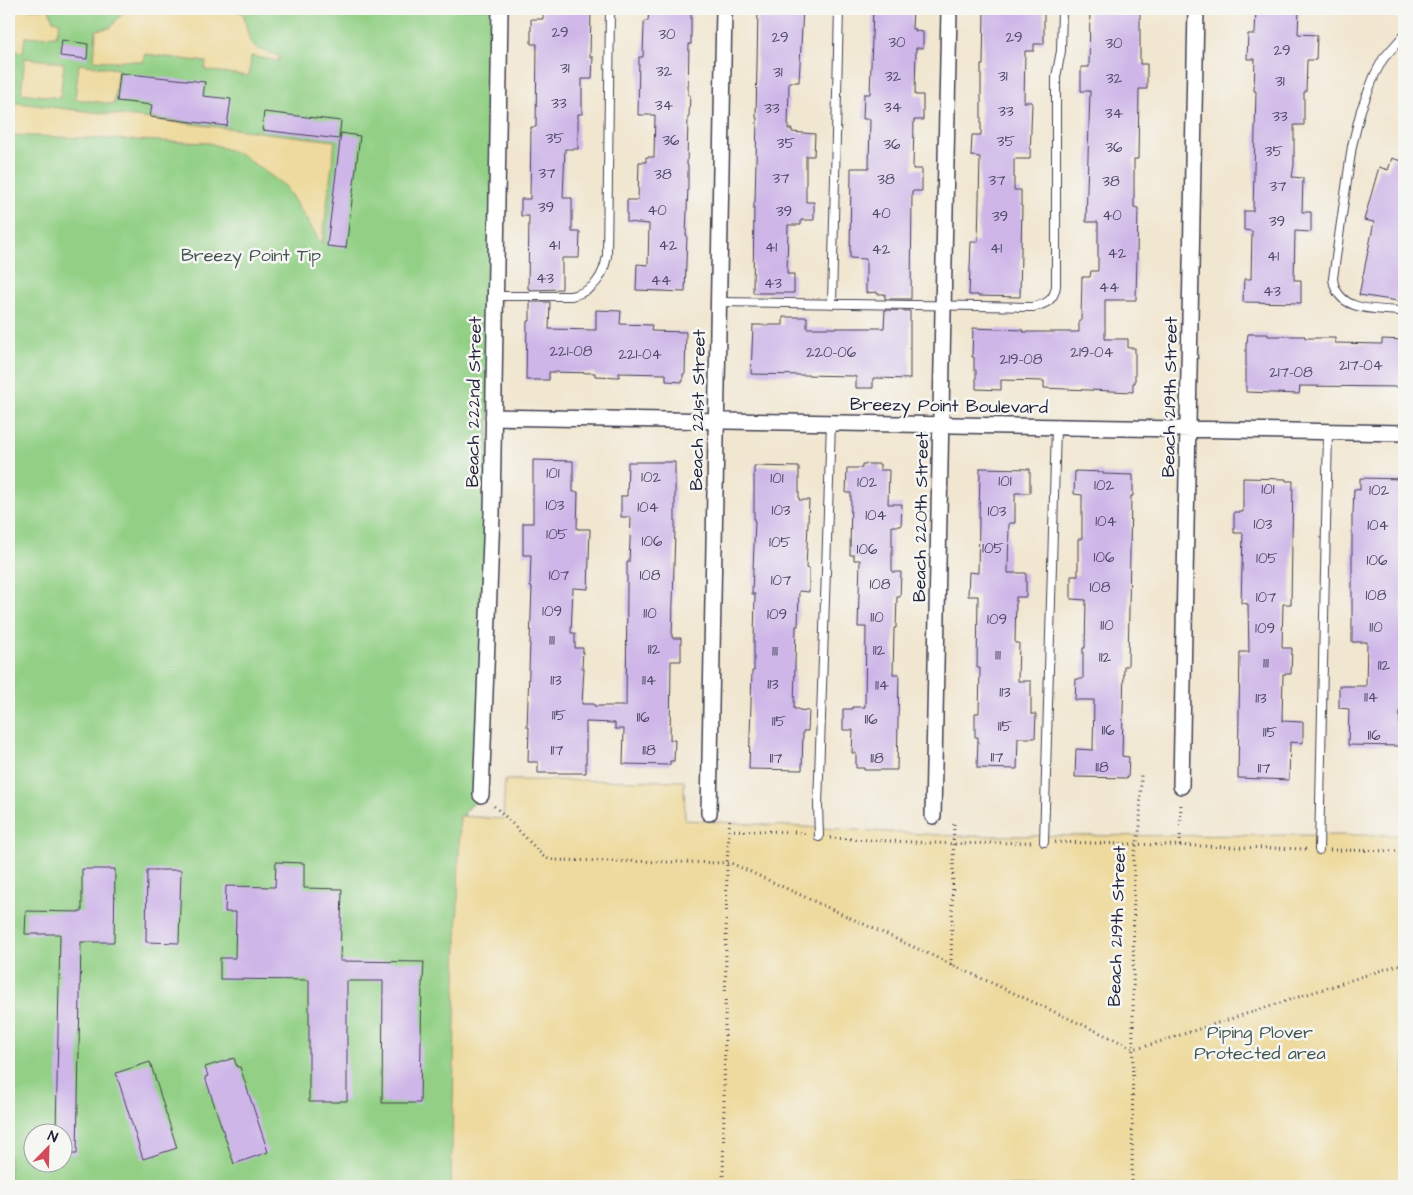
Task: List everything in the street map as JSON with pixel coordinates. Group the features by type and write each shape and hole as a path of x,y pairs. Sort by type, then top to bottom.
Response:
{"street":[{"name":"Beach 222nd Street","path":"481,795 491,524 500,9"},
{"name":"Beach 221st Street","path":"709,812 724,9"},
{"name":"Beach 220th Street","path":"933,816 949,9"},
{"name":"Beach 219th Street","path":"1182,786 1196,9"},
{"name":"Breezy Point Boulevard","path":"493,417 1404,433"}],"lane":[{"path":"495,296 576,295 590,289 602,274 607,256 610,9"},
{"path":"832,304 838,9"},
{"path":"719,302 1033,307 1051,300 1056,286 1056,77 1061,51 1062,9"},
{"path":"1404,35 1383,60 1375,74 1361,110 1352,146 1334,278 1334,287 1338,295 1352,305 1404,311"},
{"path":"819,837 818,805 831,423"},
{"path":"1044,842 1056,427"},
{"path":"1319,850 1328,432"}],"path":[{"name":"Beach 219th Street","path":"1132,1186 1134,857 1140,827 1141,774"},
{"path":"1180,846 1182,786"},
{"path":"504,814 543,856 550,860 727,862 1133,1048 1140,1048 1404,963"},
{"path":"723,1186 727,862 730,818"},
{"path":"951,965 954,820"},
{"path":"730,830 796,832 819,837 954,844 1044,842 1404,851"}],"green space":[{"name":"Breezy Point Tip","path":"9,9 498,9 481,795 465,812 464,816 1404,1186 9,1186"}],"sand":[{"path":"9,9 49,9 53,20 60,22 56,36 25,37 23,52 9,50"},
{"path":"126,9 231,9 243,13 250,42 258,49 279,56 279,61 251,56 249,76 205,70 206,62 144,54 144,62 94,60 96,30 110,28"},
{"path":"25,58 64,63 60,98 21,93"},
{"path":"79,64 118,69 114,104 75,99"},
{"path":"9,102 335,141 322,244 285,186 242,155 210,143 9,135"},
{"name":"Piping Plover Protected area","path":"505,780 684,781 685,820 956,836 1404,835 1404,1186 451,1186 460,816 503,819"}],"building":[{"path":"543,9 591,9 590,57 593,57 592,79 582,79 582,114 578,114 578,149 565,149 563,198 572,198 572,232 580,232 579,258 562,258 562,289 530,290 528,289 529,216 521,216 521,199 530,199 531,127 536,127 537,44 531,44 531,19 543,19"},
{"path":"649,9 691,9 685,292 636,290 637,264 648,265 649,224 627,222 627,200 638,200 639,162 646,162 646,157 654,157 655,115 638,115 639,57 643,57 644,24 645,21 648,21"},
{"path":"758,9 803,9 799,82 789,82 788,129 792,129 792,132 815,134 814,156 806,156 806,202 814,202 814,220 801,220 801,225 788,225 787,274 794,274 794,293 753,293"},
{"path":"873,9 913,9 912,29 923,32 923,48 916,48 915,95 923,95 923,120 914,120 913,169 922,169 922,191 912,191 911,299 885,299 885,294 877,294 877,292 866,293 866,259 850,258 851,168 869,168 870,119 863,119 864,94 870,94"},
{"path":"984,9 1044,9 1044,44 1034,44 1034,51 1025,51 1024,102 1032,102 1030,159 1014,159 1014,190 1021,190 1022,206 1020,297 969,295 971,242 978,242 980,157 971,156 972,135 981,135 981,65 983,65"},
{"path":"1090,9 1140,9 1140,64 1147,64 1147,89 1139,89 1138,159 1134,159 1134,207 1138,208 1136,300 1105,300 1105,339 1128,339 1128,348 1135,348 1135,383 1133,383 1133,392 1044,388 1044,381 1001,380 1001,390 976,389 976,370 974,370 974,357 972,357 973,328 1023,330 1023,332 1079,332 1082,277 1090,277 1091,271 1098,271 1098,222 1086,222 1090,91 1081,91 1081,67 1089,67"},
{"path":"1256,9 1299,9 1298,34 1317,35 1316,60 1307,60 1306,92 1304,92 1304,125 1294,125 1294,165 1292,177 1303,178 1302,212 1311,212 1311,232 1295,231 1294,280 1301,280 1301,303 1243,302 1244,279 1251,279 1252,231 1244,230 1244,211 1253,211 1255,59 1247,59 1248,34 1255,34"},
{"path":"62,40 88,44 87,59 60,56"},
{"path":"120,73 205,82 203,96 231,99 227,126 150,117 152,105 117,101"},
{"path":"264,112 341,121 339,139 262,130"},
{"path":"341,133 360,136 346,248 327,246"},
{"path":"1392,158 1404,162 1404,302 1359,295 1374,222 1364,220 1379,167 1388,170"},
{"path":"530,302 550,302 549,329 596,330 596,310 621,311 620,324 652,325 651,331 686,332 685,374 683,374 683,382 666,381 666,374 619,373 619,377 595,376 595,373 549,372 549,380 526,380 527,321 530,321"},
{"path":"885,310 910,311 910,379 873,378 873,388 856,388 856,377 854,376 751,374 753,325 783,325 783,317 807,317 807,328 884,328"},
{"path":"1248,334 1335,338 1335,343 1382,344 1382,339 1404,340 1404,387 1300,386 1299,394 1246,392 1246,342"},
{"path":"533,460 573,461 573,492 578,492 577,529 590,529 588,589 573,588 571,633 575,633 575,648 583,648 582,704 594,704 594,706 626,706 627,562 629,562 631,519 630,517 621,517 621,496 627,496 628,462 675,462 672,638 681,638 681,661 671,661 670,740 675,740 674,761 670,761 670,765 623,764 624,729 615,729 615,723 586,722 586,773 538,773 538,762 528,762 529,727 527,727 532,587 530,587 531,555 523,555 523,523 533,523"},
{"path":"862,464 880,464 880,470 889,470 888,504 902,504 901,526 892,526 892,572 901,572 900,597 897,597 896,628 894,628 893,674 899,674 897,770 864,770 864,768 856,768 856,753 852,753 853,730 843,730 843,709 865,707 866,627 858,627 860,560 854,560 854,555 850,555 851,493 846,493 847,468 862,468"},
{"path":"754,466 799,467 799,500 809,500 806,568 809,569 809,592 799,591 795,664 794,709 809,711 808,731 803,731 802,770 749,769 752,671 754,671 755,594 752,594 755,521"},
{"path":"980,468 1030,469 1030,493 1015,493 1015,523 1009,523 1008,573 1026,573 1026,597 1016,597 1015,643 1019,643 1018,681 1031,681 1031,714 1036,714 1035,738 1018,738 1017,769 977,768 978,737 975,737 975,713 979,713 980,668 977,668 978,596 968,596 969,572 978,573"},
{"path":"1075,471 1133,475 1128,666 1124,666 1122,756 1129,757 1128,778 1075,777 1076,749 1093,750 1094,700 1075,700 1076,679 1083,679 1086,600 1071,599 1071,576 1078,576 1078,539 1082,539 1082,495 1074,494"},
{"path":"1243,478 1286,479 1286,481 1293,481 1291,604 1283,604 1282,648 1292,648 1291,674 1283,674 1282,721 1303,722 1303,743 1290,742 1289,780 1238,778 1240,652 1249,652 1248,604 1241,603 1243,533 1234,533 1234,512 1243,512"},
{"path":"1360,478 1404,479 1401,686 1404,686 1404,711 1400,711 1399,746 1348,745 1349,709 1339,708 1339,686 1366,686 1367,642 1352,642 1352,514 1354,489 1360,490"},
{"path":"276,862 304,863 304,888 342,889 340,961 424,962 420,1103 382,1103 383,981 347,981 347,1101 309,1102 309,980 220,979 220,958 235,958 236,912 225,912 226,886 275,887"},
{"path":"82,869 115,869 114,942 81,942 77,1154 72,1154 72,1122 56,1122 60,934 25,934 26,911 82,912"},
{"path":"147,870 181,870 179,943 146,942"},
{"path":"234,1058 237,1067 240,1067 268,1152 234,1164 205,1077 208,1076 205,1067"},
{"path":"150,1062 177,1148 143,1159 116,1073"}]}
